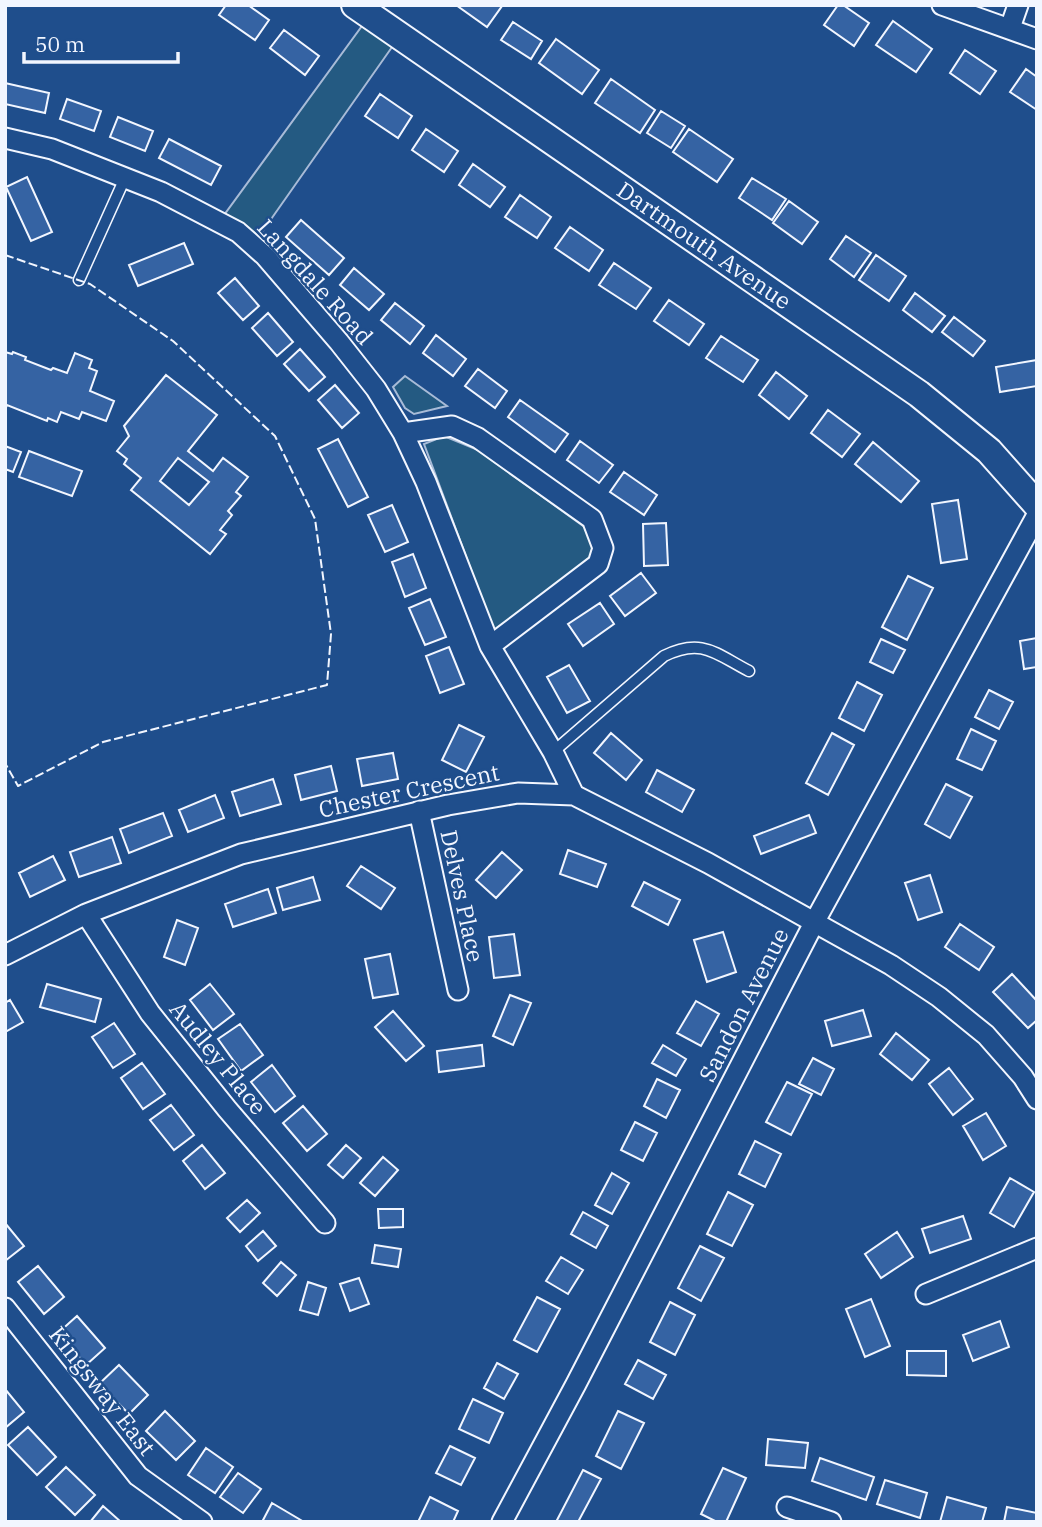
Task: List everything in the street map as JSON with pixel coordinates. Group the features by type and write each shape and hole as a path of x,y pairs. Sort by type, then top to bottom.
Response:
{"street":[{"name":"Dartmouth Avenue","path":"355,5 919,394 989,451 1037,505"},
{"path":"942,5 1037,39"},
{"path":"1010,28 1018,5"},
{"name":"Langdale Road","path":"5,138 52,149 161,192 238,232 265,256 376,389 403,433 426,482 490,646 553,752 574,796"},
{"path":"403,433 452,426 478,438 592,519 603,548 598,564 490,646"},
{"name":"Sandon Avenue","path":"502,1522 815,921 1037,515"},
{"name":"Chester Crescent","path":"5,956 86,914 241,854 419,811 518,793 574,796 708,863 891,965 939,997 986,1035 1023,1077 1037,1099"},
{"name":"Delves Place","path":"419,811 457,990"},
{"name":"Audley Place","path":"86,914 150,1013 227,1109 326,1223"},
{"path":"926,1294 1037,1248"},
{"name":"Kingsway East","path":"5,1308 138,1476 202,1522"},
{"path":"787,1507 831,1522"}],"lane":[{"path":"79,280 125,178"},
{"path":"553,752 664,656 679,649 702,647 749,671"}],"shaded area":[{"path":"370,15 397,40 255,242 219,222"},
{"path":"405,376 447,406 414,414 405,408 393,387"},
{"path":"444,436 478,450 590,531 593,550 588,562 495,634 424,444"}],"building":[{"path":"226,5 248,5 269,20 255,40 219,15"},
{"path":"456,5 501,5 502,6 487,27"},
{"path":"838,5 843,5 869,23 854,46 824,25"},
{"path":"893,21 932,49 916,72 876,45"},
{"path":"513,22 542,41 531,59 501,40"},
{"path":"284,30 319,56 305,75 270,48"},
{"path":"556,39 599,70 582,94 539,63"},
{"path":"965,50 996,71 980,94 950,73"},
{"path":"1026,69 1037,77 1037,110 1010,92"},
{"path":"611,79 655,110 640,133 595,103"},
{"path":"5,83 49,93 45,113 5,104"},
{"path":"380,94 412,116 398,138 365,116"},
{"path":"67,99 101,111 94,131 60,119"},
{"path":"661,111 685,126 671,148 647,133"},
{"path":"118,117 153,131 145,151 110,137"},
{"path":"426,129 458,151 444,172 412,150"},
{"path":"689,129 733,159 717,182 673,152"},
{"path":"169,139 221,166 211,185 159,158"},
{"path":"473,164 505,187 490,207 459,185"},
{"path":"27,177 52,232 31,241 6,187"},
{"path":"752,178 786,199 772,220 739,198"},
{"path":"520,195 551,217 537,238 505,217"},
{"path":"789,201 818,222 802,244 773,223"},
{"path":"301,220 344,258 329,275 286,237"},
{"path":"570,227 603,250 589,271 555,248"},
{"path":"846,236 871,253 854,277 830,259"},
{"path":"184,243 193,264 138,286 129,265"},
{"path":"876,255 906,276 889,301 859,280"},
{"path":"614,263 651,288 636,309 599,285"},
{"path":"354,268 384,294 369,310 340,285"},
{"path":"235,278 259,306 243,320 218,293"},
{"path":"915,293 945,316 932,332 903,310"},
{"path":"669,300 704,324 689,345 654,321"},
{"path":"395,303 424,326 410,344 381,320"},
{"path":"268,313 293,342 277,356 252,328"},
{"path":"954,317 985,341 973,356 942,332"},
{"path":"436,335 466,359 453,376 423,353"},
{"path":"721,336 758,360 743,382 706,358"},
{"path":"300,349 325,377 309,391 284,364"},
{"path":"5,352 13,352 26,357 25,360 67,373 75,353 92,360 89,368 97,371 90,391 114,401 106,421 82,412 79,419 61,412 57,422 48,418 47,421 7,405 5,410"},
{"path":"1037,360 1037,386 1000,392 996,367"},
{"path":"478,369 507,391 495,408 465,386"},
{"path":"776,372 807,396 789,419 759,395"},
{"path":"166,375 217,415 188,451 213,471 223,458 248,477 236,492 241,496 228,511 232,515 220,530 226,534 210,554 131,490 141,478 124,464 127,459 117,451 129,436 124,426","holes":["178,458 209,482 189,505 160,481"]},
{"path":"335,385 359,413 342,428 318,400"},
{"path":"520,400 568,434 555,452 508,417"},
{"path":"828,410 860,434 842,457 811,433"},
{"path":"338,439 368,497 348,507 318,449"},
{"path":"580,441 613,465 599,483 567,460"},
{"path":"873,442 919,481 901,502 855,464"},
{"path":"5,446 21,452 13,472 5,469"},
{"path":"29,451 82,471 72,496 19,477"},
{"path":"624,472 657,495 644,515 610,492"},
{"path":"958,500 967,559 941,563 932,504"},
{"path":"392,505 408,542 385,552 368,515"},
{"path":"666,523 668,565 644,566 643,524"},
{"path":"413,554 426,588 405,597 392,562"},
{"path":"641,573 656,593 625,616 610,596"},
{"path":"908,576 933,588 907,640 882,627"},
{"path":"430,599 446,637 425,645 409,608"},
{"path":"600,603 614,624 583,646 568,624"},
{"path":"1037,638 1037,667 1024,669 1020,641"},
{"path":"881,639 905,650 893,673 870,662"},
{"path":"449,647 464,684 440,693 426,656"},
{"path":"569,665 590,701 567,713 547,677"},
{"path":"857,682 882,695 864,731 839,718"},
{"path":"989,690 1013,702 999,729 975,717"},
{"path":"459,725 484,737 466,772 442,760"},
{"path":"971,729 996,741 982,770 957,759"},
{"path":"611,733 642,760 626,780 594,753"},
{"path":"832,733 854,745 828,795 806,783"},
{"path":"393,753 398,779 362,786 357,759"},
{"path":"331,766 337,791 301,800 295,775"},
{"path":"657,770 694,790 682,812 646,792"},
{"path":"273,779 281,804 240,816 232,792"},
{"path":"946,784 972,797 950,838 925,824"},
{"path":"215,795 224,818 188,832 179,810"},
{"path":"163,813 172,836 129,853 120,829"},
{"path":"809,815 816,833 761,854 754,836"},
{"path":"112,837 121,863 79,877 70,852"},
{"path":"568,850 606,864 597,887 560,874"},
{"path":"502,852 522,870 496,898 476,880"},
{"path":"53,856 65,880 30,897 19,873"},
{"path":"361,866 395,888 381,909 347,886"},
{"path":"930,875 942,912 918,920 905,883"},
{"path":"313,877 320,900 283,910 277,888"},
{"path":"644,882 680,900 668,925 632,906"},
{"path":"268,889 276,913 233,927 225,904"},
{"path":"177,920 198,928 185,965 164,957"},
{"path":"960,924 994,947 979,970 945,947"},
{"path":"723,932 736,972 707,982 694,940"},
{"path":"514,934 520,975 494,978 489,937"},
{"path":"390,954 398,994 373,998 365,959"},
{"path":"1012,974 1037,1001 1037,1020 1028,1028 993,992"},
{"path":"47,984 101,999 95,1022 40,1007"},
{"path":"210,984 234,1014 213,1030 190,1000"},
{"path":"510,995 531,1003 513,1045 493,1036"},
{"path":"10,1000 23,1022 5,1032 5,1003"},
{"path":"696,1001 719,1014 701,1046 677,1033"},
{"path":"863,1010 871,1036 832,1046 825,1021"},
{"path":"393,1011 424,1046 406,1061 375,1027"},
{"path":"114,1023 135,1054 113,1068 92,1037"},
{"path":"240,1024 263,1055 241,1071 218,1039"},
{"path":"896,1033 929,1060 912,1080 880,1054"},
{"path":"482,1045 484,1066 439,1072 437,1051"},
{"path":"663,1045 686,1059 676,1076 652,1063"},
{"path":"813,1058 834,1069 821,1095 799,1084"},
{"path":"142,1063 165,1094 143,1109 121,1078"},
{"path":"272,1065 295,1096 275,1112 251,1082"},
{"path":"949,1068 973,1099 953,1115 929,1084"},
{"path":"657,1079 680,1090 666,1118 644,1106"},
{"path":"787,1082 812,1094 791,1135 766,1122"},
{"path":"171,1105 194,1135 174,1150 150,1120"},
{"path":"303,1106 327,1134 307,1151 283,1123"},
{"path":"986,1113 1006,1146 983,1160 963,1126"},
{"path":"635,1122 657,1133 643,1161 621,1150"},
{"path":"755,1141 781,1154 765,1187 739,1174"},
{"path":"202,1145 225,1173 205,1189 183,1161"},
{"path":"346,1145 361,1158 343,1178 328,1165"},
{"path":"383,1157 398,1170 375,1196 360,1183"},
{"path":"612,1173 629,1183 612,1214 595,1205"},
{"path":"1010,1178 1034,1192 1014,1227 990,1213"},
{"path":"728,1192 753,1205 732,1246 707,1234"},
{"path":"247,1200 260,1213 240,1232 227,1218"},
{"path":"378,1209 403,1209 403,1227 379,1228"},
{"path":"583,1212 608,1226 596,1248 571,1234"},
{"path":"963,1216 971,1239 930,1253 922,1229"},
{"path":"5,1223 24,1246 5,1261"},
{"path":"263,1231 276,1246 258,1261 246,1246"},
{"path":"897,1232 913,1257 881,1278 865,1254"},
{"path":"375,1245 401,1249 398,1267 372,1263"},
{"path":"700,1246 724,1258 701,1301 678,1288"},
{"path":"561,1257 583,1270 568,1294 546,1281"},
{"path":"281,1262 296,1275 277,1296 263,1283"},
{"path":"38,1266 64,1297 44,1314 18,1282"},
{"path":"359,1278 369,1304 350,1311 340,1284"},
{"path":"308,1282 326,1288 318,1315 300,1310"},
{"path":"537,1297 560,1309 537,1352 514,1340"},
{"path":"871,1299 890,1346 865,1357 846,1309"},
{"path":"670,1302 695,1315 675,1355 650,1342"},
{"path":"77,1316 105,1348 86,1365 58,1333"},
{"path":"1000,1321 1009,1347 973,1361 963,1335"},
{"path":"907,1351 946,1351 946,1376 907,1375"},
{"path":"638,1360 666,1375 653,1399 625,1384"},
{"path":"497,1363 518,1374 504,1399 484,1388"},
{"path":"119,1365 148,1395 129,1414 99,1384"},
{"path":"5,1389 24,1412 5,1428"},
{"path":"473,1399 503,1413 489,1443 459,1429"},
{"path":"165,1411 195,1441 176,1460 146,1431"},
{"path":"618,1411 644,1423 621,1469 596,1456"},
{"path":"28,1427 56,1457 37,1475 8,1445"},
{"path":"768,1439 808,1443 805,1468 766,1465"},
{"path":"450,1446 475,1458 461,1485 436,1473"},
{"path":"206,1448 233,1467 215,1493 188,1475"},
{"path":"820,1458 874,1477 866,1500 812,1481"},
{"path":"66,1467 95,1495 75,1515 46,1487"},
{"path":"723,1468 746,1478 726,1522 717,1522 701,1514"},
{"path":"583,1470 601,1479 578,1522 556,1522"},
{"path":"238,1473 261,1489 243,1513 220,1497"},
{"path":"885,1480 927,1493 920,1518 877,1504"},
{"path":"430,1497 458,1511 453,1522 418,1522"},
{"path":"947,1497 986,1508 982,1522 940,1522"},
{"path":"272,1503 304,1522 262,1522"},
{"path":"103,1506 121,1522 90,1522"},
{"path":"1007,1507 1037,1513 1037,1522 1004,1522"}],"fence":[{"path":"5,255 90,284 173,341 275,436 315,519 331,634 327,685 103,742 18,786 5,763"}]}
